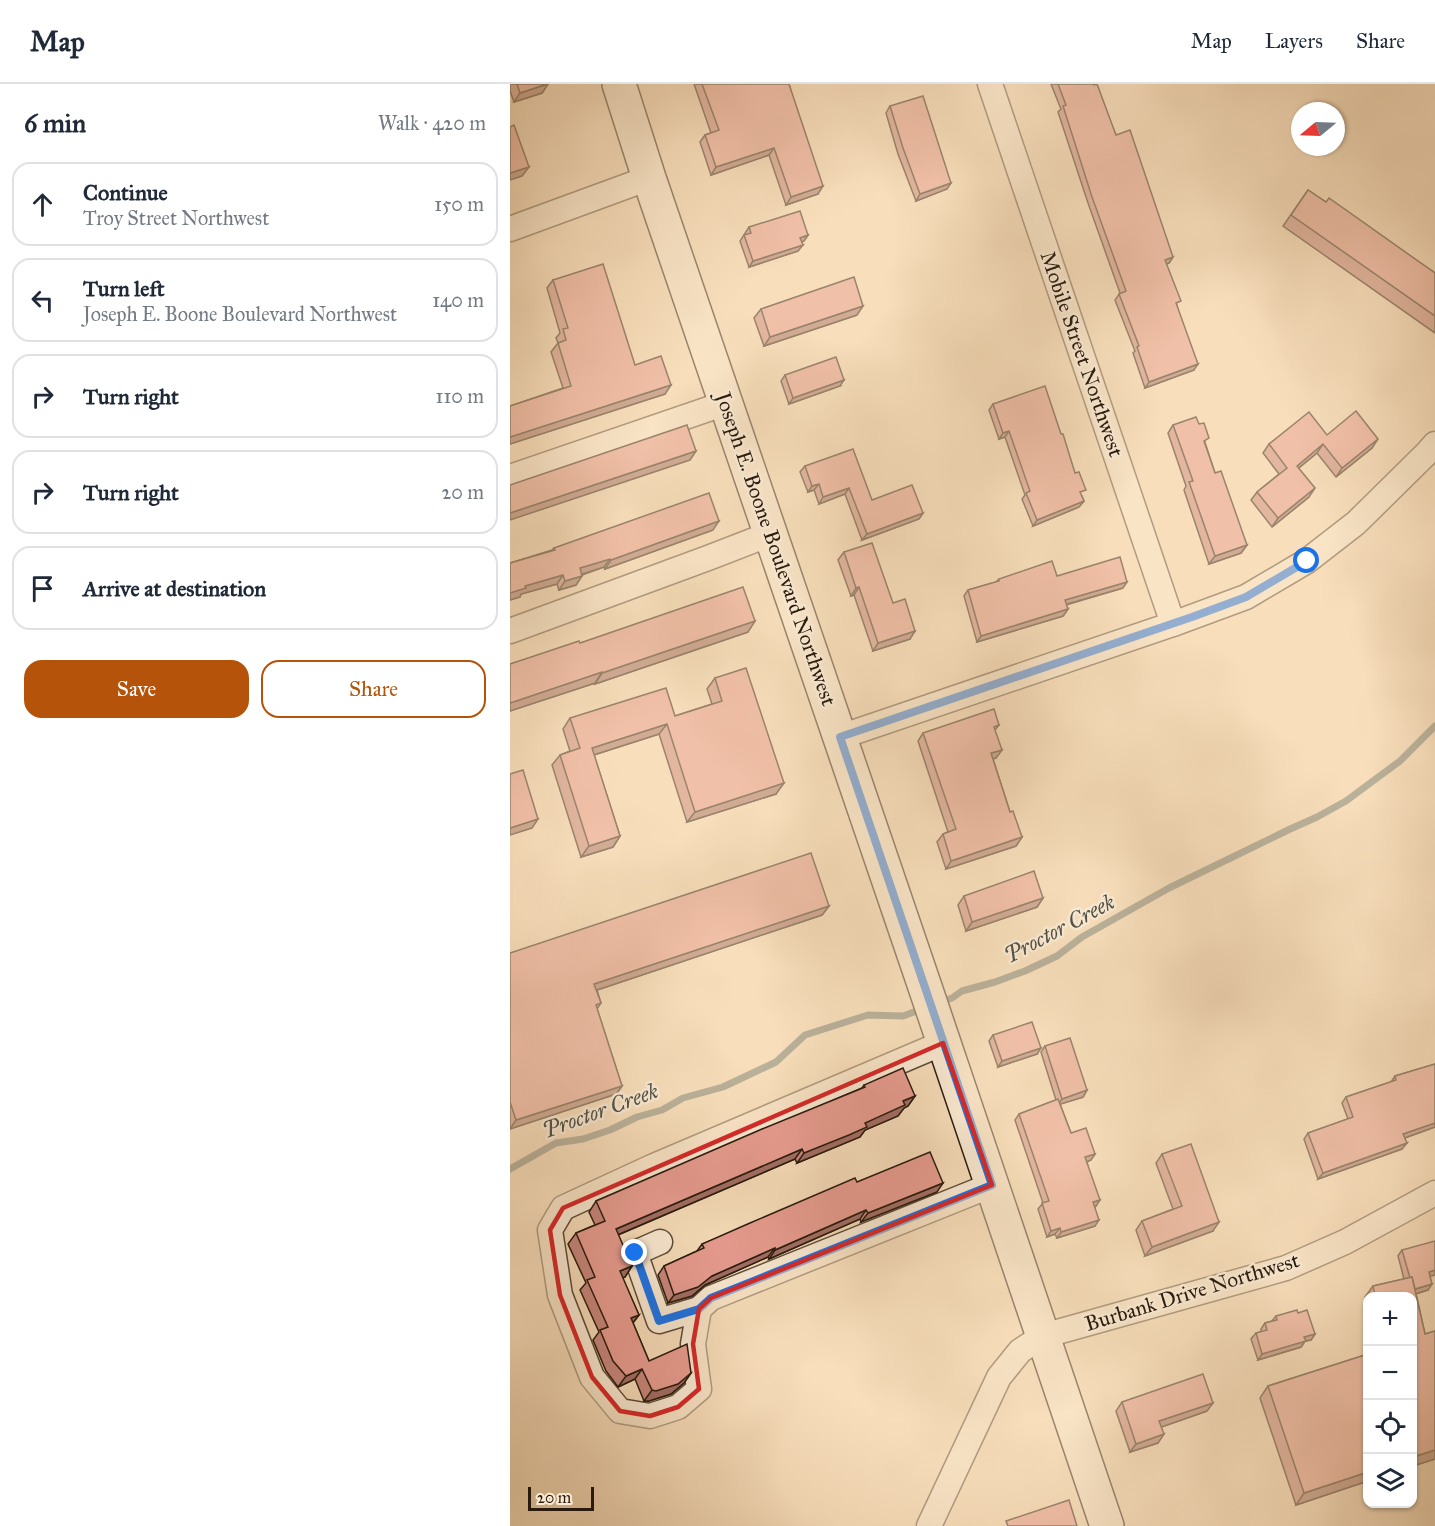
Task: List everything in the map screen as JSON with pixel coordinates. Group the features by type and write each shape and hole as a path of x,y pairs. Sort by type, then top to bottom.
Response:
{"main road":[{"name":"Joseph E. Boone Boulevard Northwest","path":"619,84 1107,1526"}],"street":[{"name":"Mobile Street Northwest","path":"990,84 1173,624"},
{"path":"510,229 649,178"},
{"path":"510,477 726,403"},
{"path":"840,737 1246,597 1307,561 1356,523 1435,444"},
{"path":"510,631 770,534"},
{"path":"699,1309 693,1344 699,1389 678,1407 650,1416 620,1411 592,1377 560,1295 550,1230 563,1208 940,1033"},
{"path":"660,1242 635,1253 659,1321 699,1309 711,1298 992,1185"},
{"name":"Burbank Drive Northwest","path":"929,1526 999,1377 1020,1351 1043,1336 1286,1268 1345,1242 1435,1193"}],"highlighted area":[{"path":"943,1043 992,1185 711,1298 699,1309 693,1344 699,1389 678,1407 650,1416 620,1411 592,1377 560,1295 550,1230 563,1208"}],"building":[{"path":"517,84 547,84 520,93"},
{"path":"702,84 789,84 823,186 791,197 774,148 716,167 705,135 719,130"},
{"path":"1058,84 1097,84 1116,135 1130,130 1173,257 1165,260 1181,301 1176,303 1198,364 1149,382 1137,347 1139,346 1119,294 1126,291 1092,197"},
{"path":"923,96 951,183 920,194 890,106"},
{"path":"514,125 529,167 510,173 510,127"},
{"path":"1308,190 1326,202 1329,198 1435,273 1435,316 1291,215"},
{"path":"800,211 808,235 800,238 803,245 753,261 744,235 751,233 749,227"},
{"path":"603,264 635,365 661,356 671,385 510,437 510,406 571,386 558,343 566,340 563,329 568,328 553,280"},
{"path":"854,277 863,306 770,337 761,309"},
{"path":"836,357 844,380 793,398 785,375"},
{"path":"1045,386 1075,473 1079,472 1086,490 1080,492 1084,501 1037,520 1026,493 1030,491 1009,431 1003,433 993,404"},
{"path":"1356,411 1378,439 1342,468 1323,444 1297,466 1315,488 1278,518 1257,492 1287,468 1269,444 1309,412 1327,435"},
{"path":"1196,417 1199,424 1204,423 1209,438 1204,441 1215,473 1221,471 1247,545 1215,556 1189,482 1193,481 1173,425"},
{"path":"687,425 696,451 510,513 510,485"},
{"path":"853,449 872,500 912,485 923,513 867,534 849,488 823,497 819,484 812,486 805,466"},
{"path":"709,493 719,521 611,560 580,568 582,576 565,581 563,575 525,586 526,588 510,593 510,563 555,550 554,548"},
{"path":"872,543 893,603 905,599 915,631 878,643 859,587 856,588 844,552"},
{"path":"1120,557 1127,582 1065,600 1068,609 981,636 968,590 1052,561 1057,576"},
{"path":"743,587 755,621 510,703 510,664 579,641 580,643"},
{"path":"746,668 784,783 695,812 667,724 592,748 620,836 589,846 560,755 580,748 570,718 666,688 675,716 722,701 715,678"},
{"path":"994,709 999,725 994,727 1002,750 991,753 1010,812 1013,811 1022,837 951,861 943,834 956,829 923,733"},
{"path":"523,770 538,819 510,828 510,774"},
{"path":"811,853 829,906 594,984 601,1003 596,1005 622,1086 516,1120 510,1102 510,953"},
{"path":"1034,871 1043,898 972,922 964,896"},
{"path":"1032,1022 1041,1048 1002,1061 993,1035"},
{"path":"1070,1038 1087,1090 1062,1099 1045,1046"},
{"path":"1435,1064 1435,1123 1403,1134 1407,1143 1323,1173 1308,1133 1353,1117 1346,1097 1396,1080 1395,1076"},
{"path":"903,1068 915,1096 903,1101 905,1105 865,1123 867,1127 804,1153 802,1149 616,1229 632,1266 620,1271 639,1315 631,1318 649,1361 687,1344 691,1373 678,1384 656,1391 652,1390 642,1369 626,1376 613,1361 600,1330 608,1327 587,1280 595,1277 576,1233 605,1221 596,1201 865,1087 864,1085"},
{"path":"1058,1099 1071,1133 1086,1128 1095,1154 1085,1157 1100,1200 1093,1202 1099,1220 1061,1232 1060,1228 1051,1231 1042,1203 1049,1201 1019,1114"},
{"path":"1191,1144 1219,1222 1152,1247 1142,1221 1182,1206 1162,1154"},
{"path":"930,1152 943,1183 868,1213 866,1210 712,1276 698,1287 674,1295 664,1266 704,1248 702,1244 855,1178 857,1182"},
{"path":"1435,1241 1435,1270 1429,1272 1432,1284 1415,1289 1402,1250"},
{"path":"1412,1277 1415,1292 1374,1292 1373,1286"},
{"path":"1417,1299 1425,1334 1435,1331 1435,1450 1417,1456"},
{"path":"1297,1310 1298,1313 1307,1310 1315,1334 1304,1337 1306,1341 1262,1354 1256,1333 1267,1330 1265,1323 1277,1320 1276,1316"},
{"path":"1363,1356 1363,1474 1304,1493 1268,1386"},
{"path":"1203,1374 1213,1403 1159,1421 1164,1434 1136,1444 1122,1402"},
{"path":"1069,1500 1077,1526 1008,1526 1006,1521"}],"waterway":[{"name":"Proctor Creek","path":"938,1003 962,991 1025,971 1057,956 1082,937 1169,888 1346,801 1400,761 1435,726"},
{"name":"Proctor Creek","path":"510,1169 556,1143 583,1139 610,1130 637,1117 662,1110 683,1098 723,1087 776,1062 805,1035 868,1015 903,1016 922,1009"}],"route":[{"path":"635,1253 659,1321 699,1309 711,1298 992,1185 840,737 1246,597 1307,561"}]}
